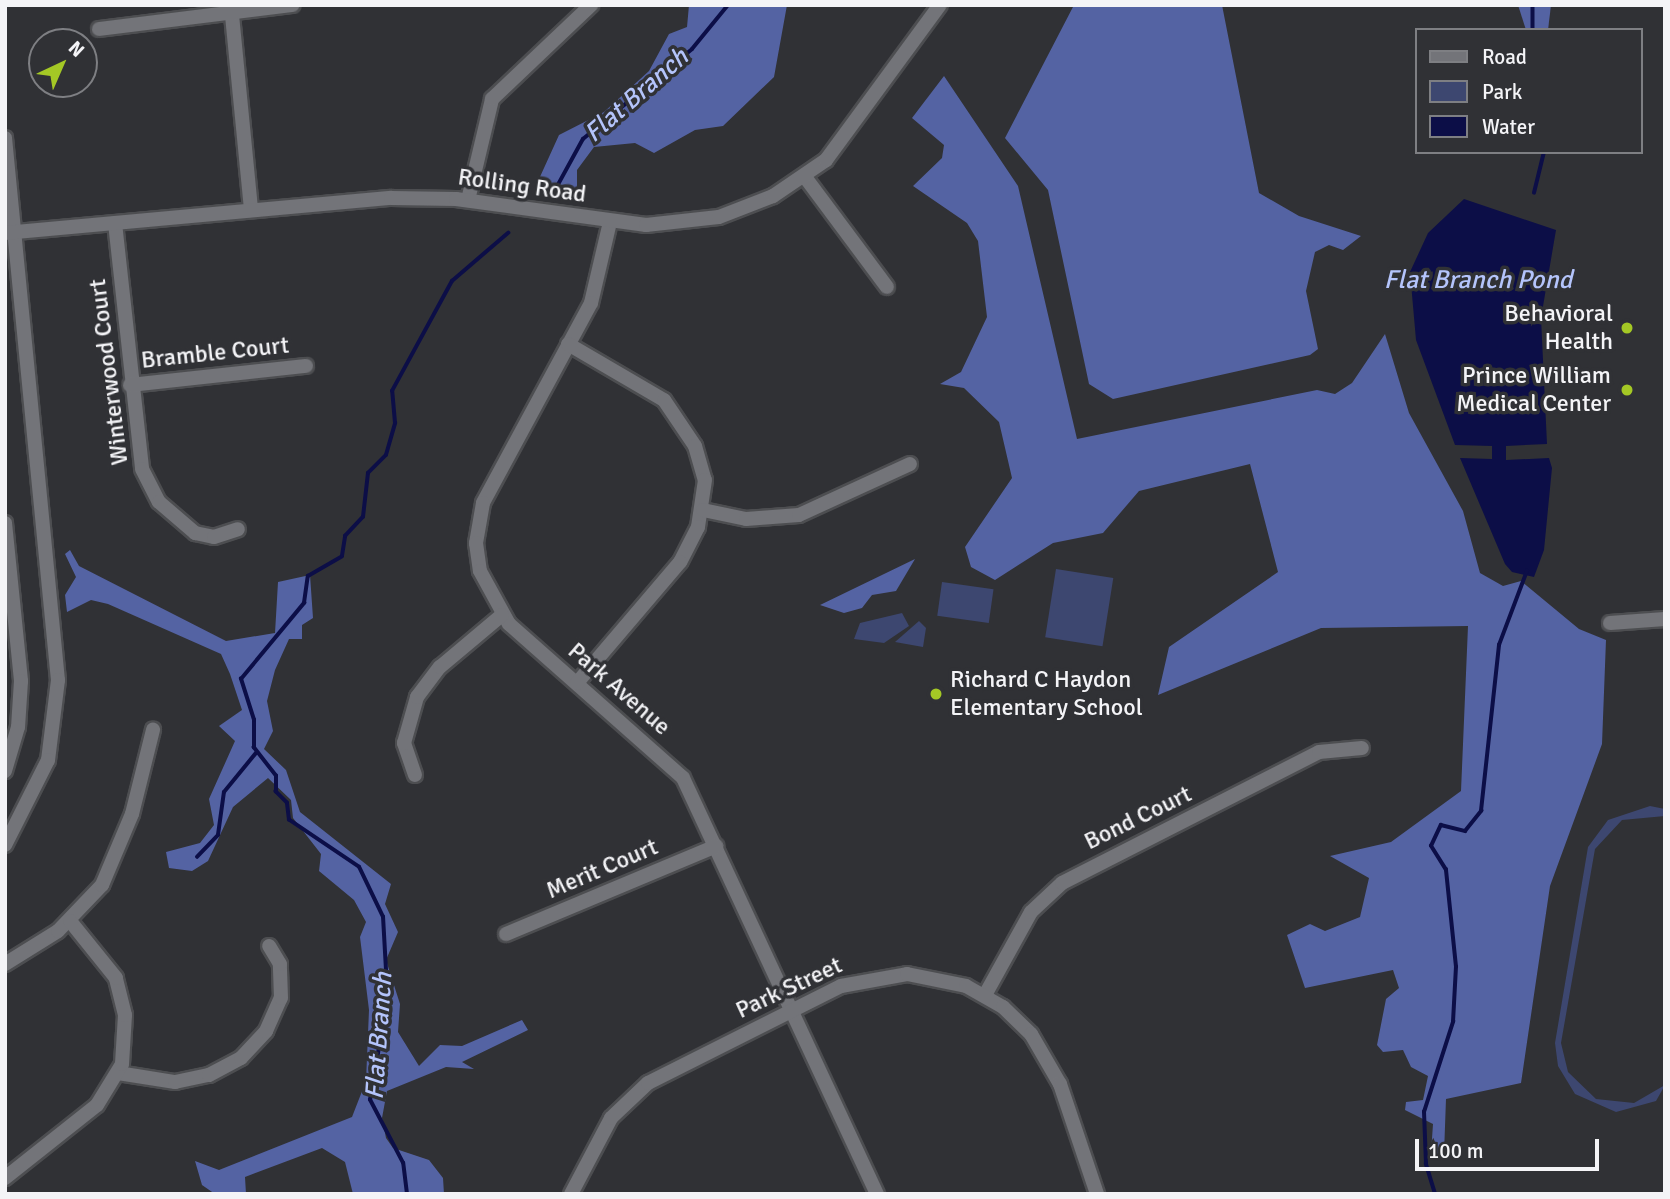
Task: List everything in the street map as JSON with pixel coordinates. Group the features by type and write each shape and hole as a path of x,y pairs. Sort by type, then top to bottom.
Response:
{"street":[{"path":"99,29 293,5"},
{"path":"468,200 492,99 591,5"},
{"name":"Rolling Road","path":"9,233 391,198 468,200 610,222 673,225 719,217 805,177 845,139 940,5"},
{"path":"232,11 251,210"},
{"path":"5,138 9,233 57,708 48,760 5,845"},
{"path":"805,177 887,287"},
{"name":"Park Avenue","path":"610,222 594,292 493,478 477,525 480,571 502,615 683,778 877,1194"},
{"name":"Winterwood Court","path":"115,223 137,452 159,502 195,533 214,537 239,529"},
{"path":"568,344 635,379 674,412 702,465 702,510 680,562 577,683"},
{"name":"Bramble Court","path":"130,385 306,366"},
{"path":"702,510 746,519 799,515 910,464"},
{"path":"5,523 20,681 18,727 5,771"},
{"path":"415,775 404,743 417,697 440,667 502,615"},
{"path":"1610,623 1665,619"},
{"path":"5,964 70,921 108,875 153,730"},
{"name":"Bond Court","path":"985,995 1031,912 1062,883 1320,752 1362,748"},
{"name":"Merit Court","path":"506,934 716,846"},
{"path":"5,1178 81,1120 118,1073 126,1032 119,986 99,949 70,921"},
{"path":"118,1073 175,1082 209,1075 241,1058 266,1031 281,998 280,964 269,946"},
{"name":"Park Street","path":"571,1194 595,1141 630,1098 668,1070 841,986 885,975 946,980 985,995 1016,1018 1052,1067 1097,1194"}],"green space":[{"path":"1056,569 1113,578 1102,646 1045,637"},
{"path":"942,582 993,589 989,623 937,616"},
{"path":"902,613 909,626 884,643 854,639 860,623"},
{"path":"919,621 926,628 923,647 895,642"},
{"path":"1650,806 1665,809 1665,816 1622,820 1595,849 1561,1043 1568,1072 1596,1099 1634,1103 1665,1085 1656,1101 1616,1112 1575,1094 1558,1066 1555,1043 1588,847 1608,820"}],"shaded area":[{"path":"689,5 787,5 774,77 723,126 695,130 654,153 635,143 594,147 577,170 577,191 534,190 559,135 604,112 649,71 669,34 687,27"},
{"path":"1074,5 1222,5 1259,193 1299,216 1361,236 1343,250 1329,245 1315,252 1306,291 1318,349 1310,355 1113,399 1089,384 1048,190 1005,138"},
{"path":"1518,5 1551,5 1548,28 1525,28"},
{"path":"944,76 1018,186 1077,439 1317,390 1335,394 1352,383 1385,334 1409,413 1463,511 1480,573 1503,586 1521,581 1579,629 1606,640 1602,744 1550,886 1521,1083 1446,1099 1444,1154 1431,1153 1433,1124 1405,1110 1406,1102 1423,1100 1428,1076 1411,1067 1403,1050 1383,1052 1377,1045 1386,999 1399,988 1393,970 1305,988 1287,935 1310,924 1325,931 1360,917 1369,878 1330,856 1391,842 1461,791 1468,626 1321,628 1158,695 1169,647 1278,572 1250,464 1139,491 1103,533 1053,543 995,580 971,567 965,547 1012,478 999,422 964,388 940,384 961,372 987,317 978,241 967,223 913,186 942,158 944,145 912,118"},
{"path":"70,550 79,566 226,641 275,633 278,582 310,575 313,618 302,625 302,639 289,639 275,670 267,701 273,731 264,749 286,770 300,812 391,884 385,904 398,932 386,960 400,1004 398,1032 419,1066 440,1045 462,1046 522,1020 528,1030 462,1062 474,1069 446,1067 387,1091 382,1118 386,1138 393,1148 429,1160 443,1178 444,1194 353,1194 345,1162 322,1148 245,1177 246,1194 215,1194 202,1185 195,1161 219,1170 352,1117 366,1081 369,1010 360,937 366,922 354,900 319,871 321,854 293,818 291,800 268,778 233,807 208,861 192,871 169,868 166,852 200,843 214,825 209,799 235,741 219,726 242,710 221,654 108,604 91,600 67,612 65,595 76,577 65,554"},
{"path":"915,559 896,591 872,595 862,608 844,613 820,605"}],"water":[{"name":"Flat Branch Pond","path":"1464,199 1556,230 1541,318 1547,444 1506,446 1506,460 1549,458 1552,468 1544,550 1534,577 1512,572 1505,564 1460,458 1492,459 1492,446 1455,445 1416,340 1410,272 1428,233"}],"waterway":[{"name":"Flat Branch","path":"554,192 583,139 692,49 728,5"},
{"path":"1533,5 1533,28"},
{"path":"1534,193 1544,154"},
{"name":"Flat Branch","path":"407,1194 403,1163 370,1100 382,1030 378,1002 387,988 383,917 359,867 289,820 287,803 276,792 276,776 254,748 254,720 241,679 304,603 308,576 342,556 345,536 363,517 368,473 386,455 395,423 392,391 452,281 508,233"},
{"path":"1435,1194 1426,1164 1424,1112 1453,1022 1456,967 1446,870 1431,846 1441,825 1465,831 1481,811 1499,645 1527,571"},
{"path":"197,857 218,835 224,792 256,753"}],"place":[{"name":"Behavioral Health","path":"1627,328"},
{"name":"Prince William Medical Center","path":"1627,390"},
{"name":"Richard C Haydon Elementary School","path":"936,694"}]}
